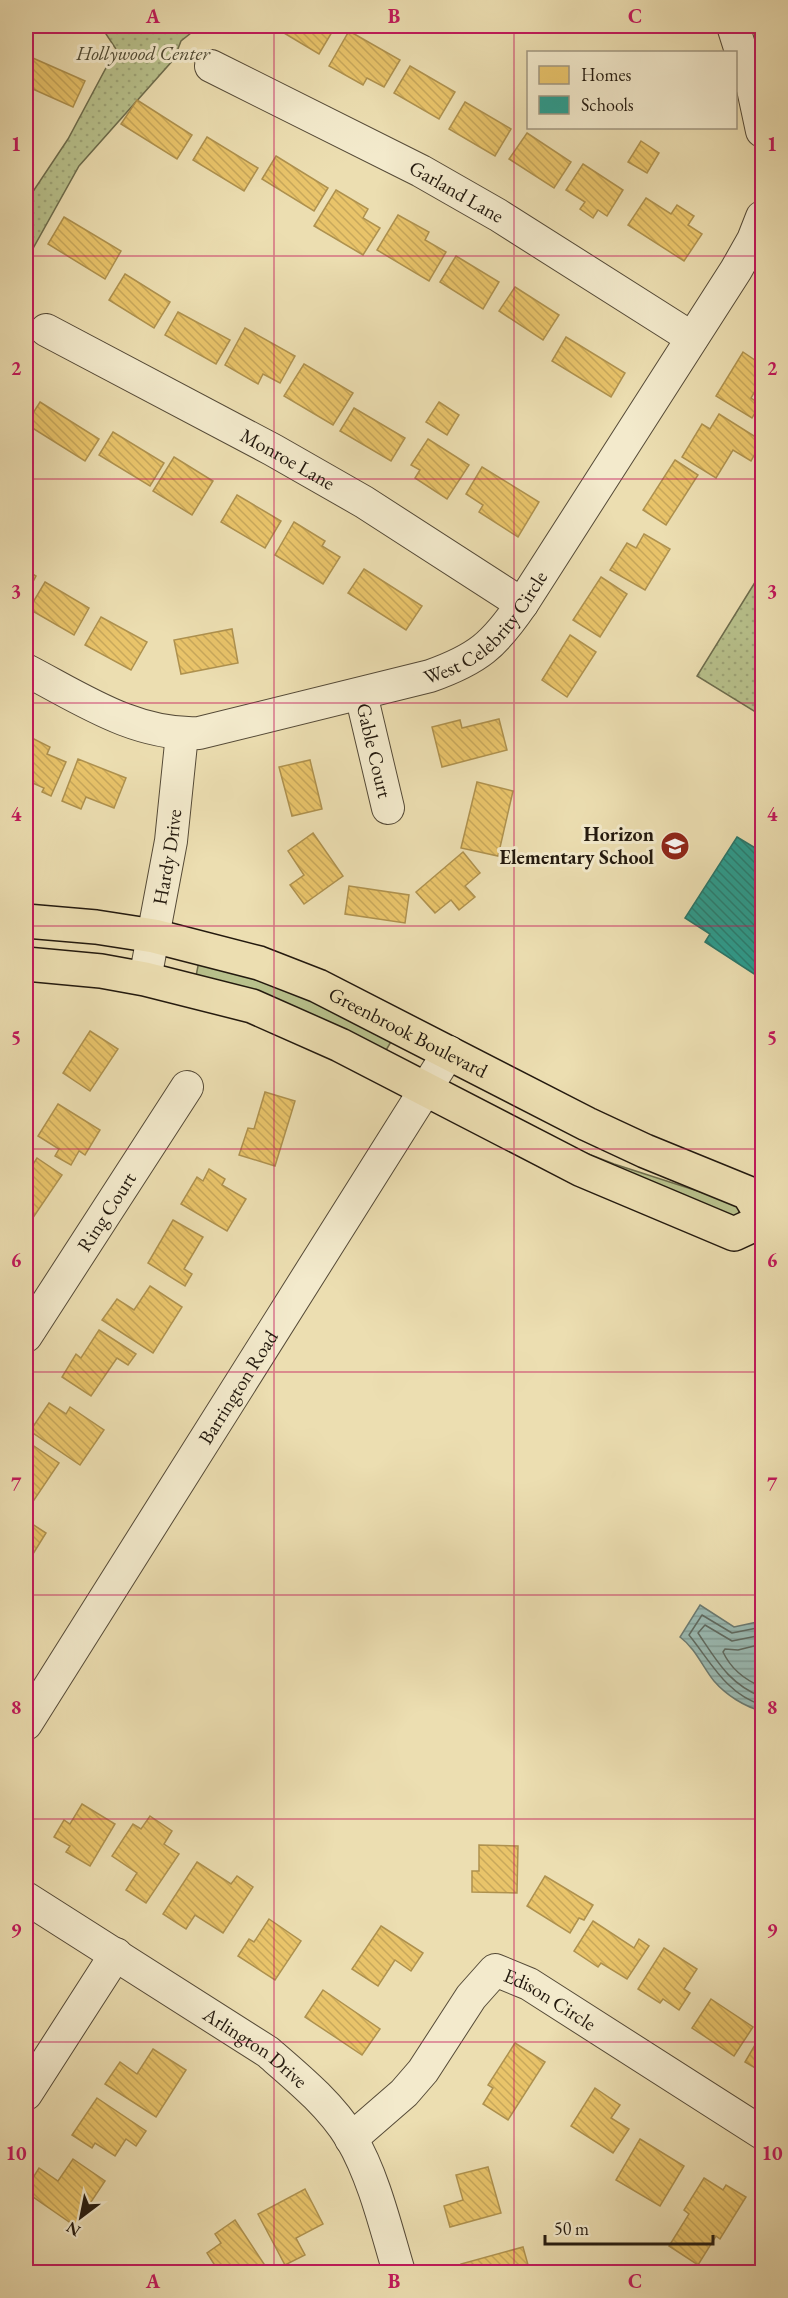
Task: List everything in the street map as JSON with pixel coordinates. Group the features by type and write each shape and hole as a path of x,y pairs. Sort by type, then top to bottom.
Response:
{"main road":[{"name":"Greenbrook Boulevard","path":"26,921 96,927 154,936 259,963 318,986 567,1114 645,1151 748,1193 762,1216"},
{"path":"26,964 101,971 145,979 252,1006 340,1045 582,1170 734,1234 762,1221"}],"street":[{"path":"733,26 758,87 762,131"},
{"name":"Garland Lane","path":"211,66 421,171 498,215 692,338"},
{"name":"West Celebrity Circle","path":"26,670 130,723 154,730 182,734 215,730 361,694 454,667 492,644 522,604 692,338 747,250 762,217"},
{"name":"Monroe Lane","path":"46,330 273,450 364,502 522,604"},
{"name":"Gable Court","path":"361,694 388,808"},
{"name":"Hardy Drive","path":"145,979 171,841 182,734"},
{"name":"Barrington Road","path":"26,1724 449,1052"},
{"name":"Ring Court","path":"26,1336 187,1088"},
{"name":"Arlington Drive","path":"26,1898 268,2052 318,2097 351,2139 376,2195 399,2272"},
{"path":"26,2094 116,1954"},
{"name":"Edison Circle","path":"351,2139 404,2093 423,2072 471,1996 495,1970 529,1984 762,2133"}],"green space":[{"name":"Hollywood Center","path":"105,26 190,26 191,33 181,41 174,59 79,166 26,261 26,202 68,139 116,49 102,28"},
{"path":"762,571 762,716 697,676"},
{"path":"199,961 305,996 392,1040 385,1052 196,976"},
{"path":"586,1153 741,1205 737,1218 585,1156"}],"water":[{"path":"700,1605 734,1627 762,1621 762,1711 724,1691 680,1637"}],"building: Homes":[{"path":"275,26 333,26 335,27 319,54"},
{"path":"349,31 400,60 384,87 367,78 363,85 329,66"},
{"path":"26,55 85,81 73,107 26,86"},
{"path":"410,66 455,92 439,119 394,93"},
{"path":"137,100 192,135 177,159 121,124"},
{"path":"465,102 511,129 495,156 449,129"},
{"path":"527,133 571,162 554,188 509,159"},
{"path":"207,137 258,168 244,191 193,160"},
{"path":"641,141 659,153 647,173 628,162"},
{"path":"276,156 328,188 314,211 262,179"},
{"path":"583,164 623,190 607,216 598,210 593,218 580,209 585,202 566,190"},
{"path":"336,190 368,209 363,218 380,228 363,255 314,226"},
{"path":"646,198 671,214 677,205 694,216 688,225 702,234 684,261 628,225"},
{"path":"398,215 429,232 425,240 446,252 429,281 377,250"},
{"path":"64,217 121,251 105,279 48,244"},
{"path":"456,256 499,282 483,309 440,282"},
{"path":"125,274 170,302 154,328 109,300"},
{"path":"515,287 559,315 543,340 499,311"},
{"path":"178,312 230,340 216,364 165,335"},
{"path":"245,328 295,356 280,383 263,374 258,384 225,365"},
{"path":"566,337 625,373 611,397 552,361"},
{"path":"743,352 762,365 762,379 751,398 760,404 752,418 716,396"},
{"path":"304,364 353,393 333,425 284,396"},
{"path":"40,402 99,439 85,461 26,424"},
{"path":"439,402 459,415 447,435 426,422"},
{"path":"354,408 405,438 391,461 340,431"},
{"path":"719,414 762,441 751,461 733,450 716,478 682,457 702,424 710,429"},
{"path":"113,432 164,463 150,486 99,455"},
{"path":"428,439 469,465 447,499 415,478 420,470 411,465"},
{"path":"174,457 213,481 192,515 153,491"},
{"path":"675,460 698,475 666,525 643,510"},
{"path":"482,467 539,502 518,537 479,512 483,505 466,494"},
{"path":"237,495 281,521 265,548 221,522"},
{"path":"294,522 325,541 322,546 340,557 323,584 275,555"},
{"path":"644,534 670,549 645,590 610,570 627,543 636,548"},
{"path":"364,569 422,606 406,630 348,593"},
{"path":"26,570 36,576 26,595"},
{"path":"601,577 627,594 600,637 573,620"},
{"path":"45,582 89,608 74,635 29,609"},
{"path":"101,617 147,642 131,670 85,645"},
{"path":"232,629 238,663 181,674 174,640"},
{"path":"570,635 596,652 567,697 542,680"},
{"path":"499,719 507,750 442,767 432,727 460,720 462,728"},
{"path":"26,735 50,747 47,754 66,762 51,796 42,792 44,788 26,780"},
{"path":"78,759 126,778 114,808 86,797 81,809 62,801"},
{"path":"310,760 322,809 292,816 279,767"},
{"path":"477,782 513,791 498,856 461,848"},
{"path":"313,833 343,876 304,904 290,885 304,875 288,851"},
{"path":"463,852 480,873 465,886 475,897 459,910 451,900 435,913 416,892"},
{"path":"349,886 409,895 405,923 345,914"},
{"path":"90,1031 118,1049 90,1091 63,1073"},
{"path":"265,1092 295,1101 275,1166 239,1155 248,1128 254,1129"},
{"path":"58,1104 100,1130 85,1155 79,1151 71,1165 55,1156 59,1149 38,1136"},
{"path":"37,1158 62,1175 28,1225 26,1224 26,1175"},
{"path":"209,1169 225,1179 222,1185 246,1199 227,1231 181,1204 197,1177 203,1181"},
{"path":"173,1220 203,1237 184,1269 192,1274 185,1286 148,1263"},
{"path":"150,1286 182,1307 153,1353 102,1320 117,1299 134,1310"},
{"path":"99,1330 136,1354 128,1365 117,1358 91,1396 62,1377 76,1354 81,1358"},
{"path":"49,1403 66,1414 70,1407 104,1430 80,1465 30,1431"},
{"path":"31,1444 59,1463 30,1506 26,1503 26,1452"},
{"path":"26,1520 46,1533 28,1562 26,1560"},
{"path":"82,1804 115,1824 90,1866 66,1852 70,1846 54,1837 64,1820 70,1824"},
{"path":"150,1816 172,1831 164,1844 179,1854 146,1903 126,1890 137,1873 112,1856 133,1824 141,1829"},
{"path":"479,1845 518,1846 517,1893 472,1892 472,1871 479,1871"},
{"path":"197,1862 231,1884 237,1876 253,1887 223,1933 195,1915 186,1929 163,1914"},
{"path":"545,1876 593,1905 584,1920 579,1918 570,1933 527,1906"},
{"path":"269,1919 301,1941 275,1980 238,1956 249,1939 254,1942"},
{"path":"593,1921 634,1948 639,1939 649,1946 627,1979 601,1963 598,1967 574,1951"},
{"path":"381,1926 423,1953 411,1971 395,1960 378,1986 352,1969"},
{"path":"664,1948 697,1969 684,1989 690,1993 679,2010 663,1999 660,2003 638,1989"},
{"path":"323,1990 380,2029 362,2055 305,2017"},
{"path":"711,1999 753,2027 734,2056 692,2028"},
{"path":"762,2033 762,2072 745,2062"},
{"path":"515,2043 545,2062 508,2120 483,2104 493,2088 488,2085"},
{"path":"153,2049 186,2070 156,2117 105,2084 120,2062 137,2074"},
{"path":"595,2088 620,2105 611,2118 629,2129 613,2153 571,2126"},
{"path":"97,2098 146,2131 136,2146 126,2139 115,2156 95,2143 92,2148 72,2135"},
{"path":"640,2139 684,2166 660,2206 616,2180"},
{"path":"73,2159 105,2181 75,2226 26,2192 39,2168 58,2181"},
{"path":"488,2167 501,2213 450,2227 444,2206 463,2200 456,2175"},
{"path":"704,2178 723,2190 726,2185 746,2197 720,2239 716,2236 698,2265 669,2246 689,2214 684,2210"},
{"path":"305,2189 323,2224 296,2238 305,2255 285,2265 258,2214"},
{"path":"235,2220 268,2270 265,2272 219,2272 207,2253 221,2243 215,2234"},
{"path":"523,2247 530,2272 463,2272 461,2264"}],"building: Schools":[{"path":"737,837 762,852 762,979 705,942 710,934 685,918"}],"place":[{"name":"Horizon Elementary School","path":"675,846"}]}
